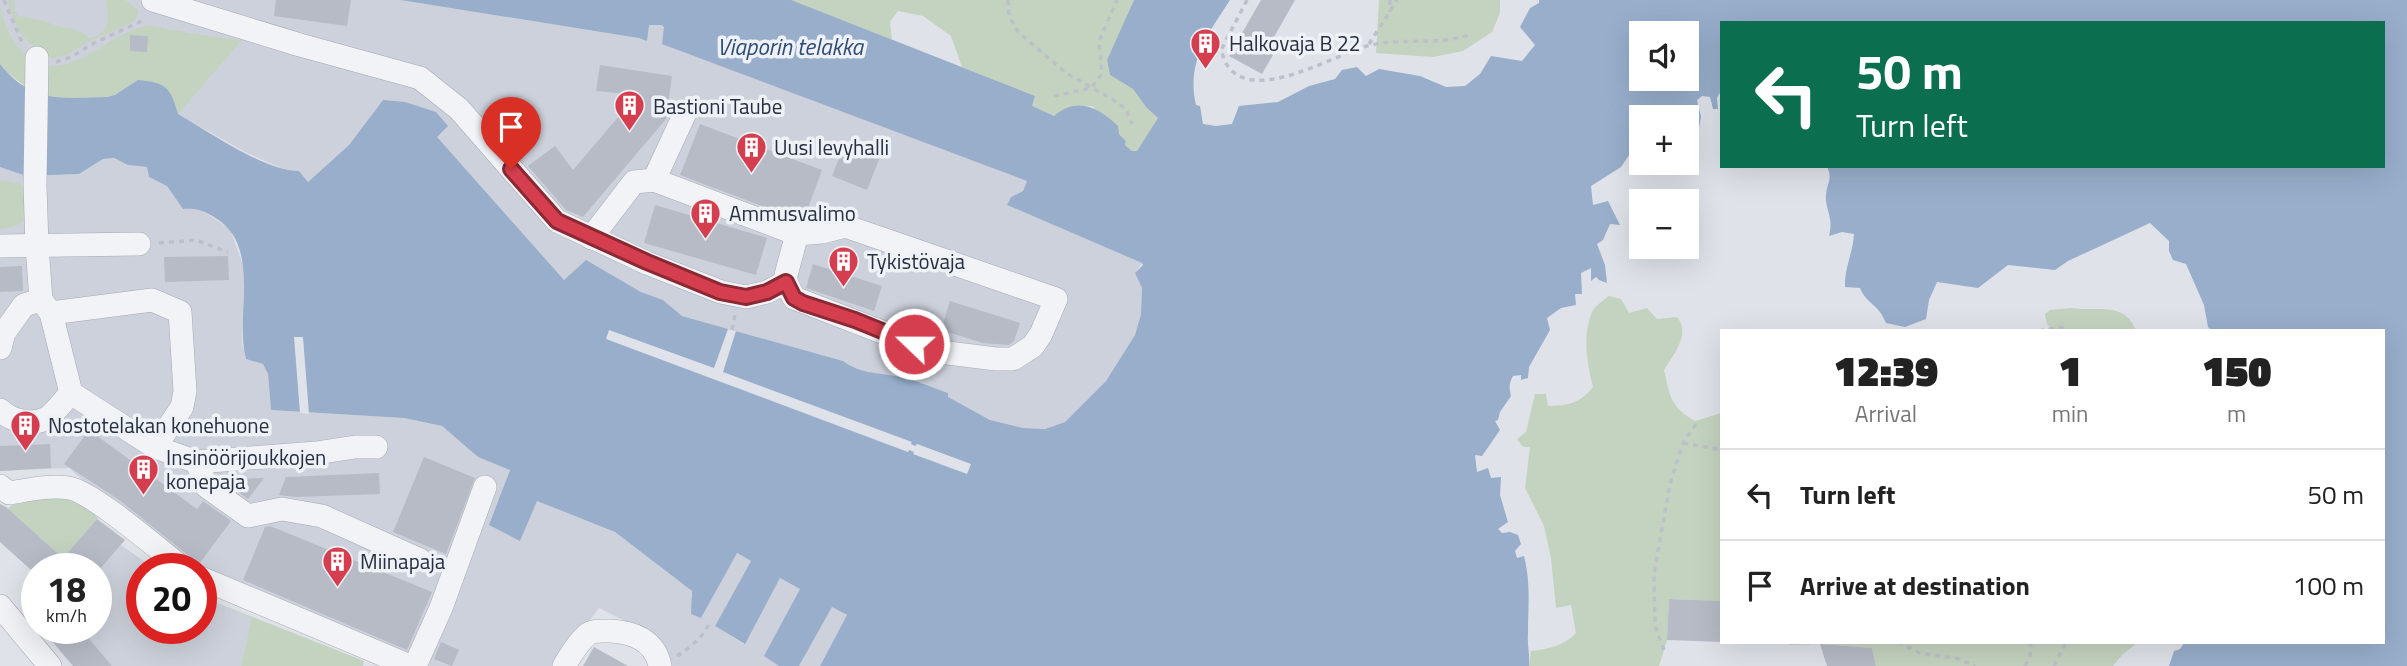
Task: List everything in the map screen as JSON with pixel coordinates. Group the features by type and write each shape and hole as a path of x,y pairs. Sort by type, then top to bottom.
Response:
{"lane":[{"path":"155,1 420,78 459,108 557,221 591,238 720,292 746,297 767,292 786,282"},
{"path":"37,68 37,246 46,306 71,393 155,447 197,463 376,447"},
{"path":"654,180 686,111"},
{"path":"591,238 635,182 654,180 797,234 822,232 845,226 1056,299 1033,346 1013,359 948,353 914,344 794,298 786,282 786,275 797,234"},
{"path":"0,246 139,244"},
{"path":"0,348 4,333 24,305 152,300 180,312 186,391 182,407 155,447"},
{"path":"0,410 13,420 30,422 47,418 71,393"},
{"path":"197,463 206,486 248,516 282,509 322,516 420,560"},
{"path":"0,486 9,493 49,487 71,488 99,503 163,553"},
{"path":"217,585 412,666 441,608 485,487"},
{"path":"0,606 50,666"},
{"path":"564,666 589,633 600,631 636,634 652,648 660,665"}],"path":[{"path":"4,0 22,44 37,68 71,57 94,43 147,19 155,1"},
{"path":"1008,0 1009,16 1017,32 1066,74 1126,109 1132,124"},
{"path":"1054,96 1091,88 1102,74 1099,41 1117,0"},
{"path":"1247,0 1221,50 1227,65 1236,74 1249,79 1272,81 1368,46 1438,41 1469,34"},
{"path":"1390,0 1390,12"},
{"path":"1368,46 1397,0"},
{"path":"139,244 196,240 228,252"},
{"path":"1664,650 1655,626 1654,573 1670,484 1683,443 1696,424"},
{"path":"1683,443 1720,450"},
{"path":"660,665 695,643 705,633 709,624"},
{"path":"1902,644 1920,653 1959,659 1975,666"},
{"path":"2025,666 2030,656 2031,644"},
{"path":"2054,666 2065,644"}],"shaded area":[{"path":"0,0 792,0 1035,96 1054,116 1023,191 1011,197 1007,205 1142,263 1135,273 1142,287 1141,314 1135,335 1106,381 1065,422 1045,429 1023,428 990,420 947,397 948,393 896,377 877,375 843,361 682,316 663,300 641,292 586,261 564,280 436,137 383,100 349,145 308,182 299,171 288,171 247,153 178,114 0,64"},
{"path":"114,158 128,165 147,167 149,177 167,186 183,209 198,208 230,229 244,268 242,343 246,359 263,364 268,374 271,410 404,418 442,426 478,457 510,469 490,525 537,501 615,532 692,591 691,596 701,618 736,553 751,561 715,626 744,644 780,578 800,589 765,656 779,666 669,666 635,626 599,608 555,666 430,666 231,586 217,578 217,553 178,553 102,497 69,468 0,471 0,167 26,176 79,174 103,159"},
{"path":"121,545 132,553 126,553 126,644 217,644 217,603 253,618 241,666 112,666 93,644 112,644 112,555"},
{"path":"832,607 847,615 820,666 799,666"}],"green space":[{"path":"8,0 14,0 18,16 74,29 89,38 104,29 108,13 106,0 125,0 139,10 135,20 123,27 54,59 37,50 23,36"},
{"path":"791,0 1134,0 1107,61 1110,75 1133,89 1158,118 1138,151 1132,151 1125,145 1126,141 1092,106 1067,108 1054,116 1032,106 1035,96 962,67 951,36 923,16 898,11 890,22 892,40"},
{"path":"1379,0 1500,0 1500,13 1492,32 1463,51 1433,57 1376,53"},
{"path":"0,7 14,41 29,57 43,65 58,66 73,62 132,30 146,26 242,40 178,114 165,89 154,83 138,80 107,97 53,99 31,91 0,64"},
{"path":"0,180 18,183 29,190 25,218 17,225 0,229"},
{"path":"1609,296 1621,299 1629,313 1647,308 1657,319 1677,317 1681,324 1682,337 1664,370 1672,400 1680,411 1695,421 1720,414 1720,601 1669,599 1667,640 1659,666 1529,666 1531,651 1555,646 1576,633 1571,605 1556,608 1551,558 1544,526 1525,488 1530,447 1523,447 1517,439 1526,432 1535,394 1546,394 1548,406 1562,405 1578,400 1593,387 1586,340 1593,310"},
{"path":"2050,310 2110,310 2125,315 2135,329 2052,329 2047,324 2045,314"},
{"path":"54,495 83,505 98,518 67,553 57,553 8,509 16,501"},
{"path":"217,603 364,661 363,666 241,666 252,618"},
{"path":"1820,644 2136,644 2113,666 1876,666 1872,648"}],"water":[{"name":"Viaporin telakka","path":"401,0 791,0 1035,96 1032,106 1054,116 1071,107 1096,110 1118,126 1119,134 1126,141 1125,145 1132,151 1137,151 1158,118 1133,89 1110,75 1107,60 1134,0 1230,0 1201,49 1194,75 1196,105 1200,106 1203,124 1216,126 1232,124 1239,106 1278,102 1309,86 1335,79 1342,70 1357,67 1366,76 1379,69 1420,76 1446,87 1465,86 1480,74 1491,56 1522,61 1535,45 1520,27 1530,8 1539,3 1539,0 2407,0 2407,666 2169,666 2174,651 2184,644 2385,644 2385,329 2210,329 2204,305 2186,264 2173,260 2169,241 2150,223 2068,261 2055,270 2008,265 1978,288 1937,282 1929,300 1926,319 1905,327 1886,323 1880,311 1860,288 1845,287 1854,234 1842,232 1829,236 1830,223 1826,201 1830,178 1828,168 2385,168 2385,21 1720,21 1718,109 1713,109 1710,97 1702,96 1697,100 1698,105 1629,105 1629,155 1621,167 1591,186 1593,205 1608,201 1620,225 1610,224 1603,240 1597,244 1605,265 1607,283 1596,277 1591,281 1591,268 1581,273 1582,294 1575,294 1576,305 1561,308 1547,318 1550,330 1529,367 1528,378 1521,380 1521,375 1513,376 1511,396 1495,421 1500,430 1482,456 1475,455 1477,472 1488,468 1491,478 1501,477 1500,495 1508,522 1498,529 1502,533 1518,535 1521,544 1515,551 1517,558 1524,556 1528,576 1529,666 820,666 847,615 832,607 799,666 779,666 764,656 800,589 780,578 745,644 715,626 751,561 737,553 701,618 691,614 692,591 615,532 537,501 520,541 489,525 510,470 478,457 442,426 404,418 271,410 268,374 263,364 246,359 243,341 244,282 238,245 229,229 214,217 199,210 183,209 167,186 149,177 147,167 128,165 114,158 103,159 79,174 26,176 0,167 0,64 24,86 48,96 61,98 107,97 138,80 161,85 172,97 178,114 254,158 286,170 299,171 308,182 349,145 383,100 405,102 436,112 448,126 437,137 564,280 586,260 641,292 663,300 682,316 843,361 862,370 915,381 948,393 948,397 990,420 1023,428 1045,429 1065,422 1106,381 1135,335 1141,314 1142,288 1135,273 1142,263 1007,205 1011,197 1023,191 1027,181 662,44 664,27 649,25 647,41"}],"pier":[{"path":"728,329 736,331 723,372 912,442 915,446 917,444 971,464 967,474 913,454 914,452 909,450 908,452 606,339 609,330 714,368"},
{"path":"294,337 303,337 309,414 300,413"}],"building":[{"path":"276,0 351,0 347,26 274,16"},
{"path":"1261,0 1295,0 1266,51 1273,55 1262,74 1229,56"},
{"path":"130,35 148,36 147,52 130,51"},
{"name":"Bastioni Taube","path":"600,65 672,76 666,119 583,217 566,210 528,166 555,146 573,170 637,95 596,91"},
{"name":"Uusi levyhalli","path":"700,124 822,170 804,219 799,220 680,175"},
{"path":"845,143 880,157 867,190 832,176"},
{"name":"Ammusvalimo","path":"655,205 767,238 756,275 644,243"},
{"path":"228,256 229,280 165,282 164,257"},
{"name":"Tykistövaja","path":"813,264 882,286 874,311 806,288"},
{"path":"22,266 23,291 0,292 0,267"},
{"path":"950,301 1020,323 1014,341 1009,345 983,343 941,330"},
{"name":"Insinöörijoukkojen konepaja","path":"89,430 197,509 203,501 231,521 207,553 185,553 118,499 64,464"},
{"name":"Nostotelakan konehuone","path":"50,444 51,468 0,471 0,446"},
{"path":"424,457 475,478 446,554 393,532"},
{"path":"379,473 380,494 296,497 279,495 286,477"},
{"path":"264,478 248,499 231,487 236,479"},
{"path":"0,504 57,553 21,553 21,561 0,542"},
{"path":"97,519 125,540 112,555 67,553"},
{"name":"Miinapaja","path":"270,526 432,592 407,650 243,580 265,527"},
{"path":"1669,599 1720,601 1720,642 1667,640"},
{"path":"441,642 459,650 452,666 434,659"},
{"path":"54,644 93,644 112,666 73,666"},
{"path":"1820,644 1872,648 1876,666 1827,666"},
{"path":"594,647 628,666 583,666"}],"place":[{"name":"Halkovaja B 22","path":"1206,70"},
{"name":"Bastioni Taube","path":"630,133"},
{"name":"Uusi levyhalli","path":"751,174"},
{"name":"Ammusvalimo","path":"706,240"},
{"name":"Tykistövaja","path":"844,288"},
{"name":"Nostotelakan konehuone","path":"25,452"},
{"name":"Insinöörijoukkojen konepaja","path":"143,496"},
{"name":"Miinapaja","path":"337,588"}],"route":[{"path":"511,169 557,221 591,238 720,292 746,297 767,292 786,282 794,298 803,303 914,344"}]}
